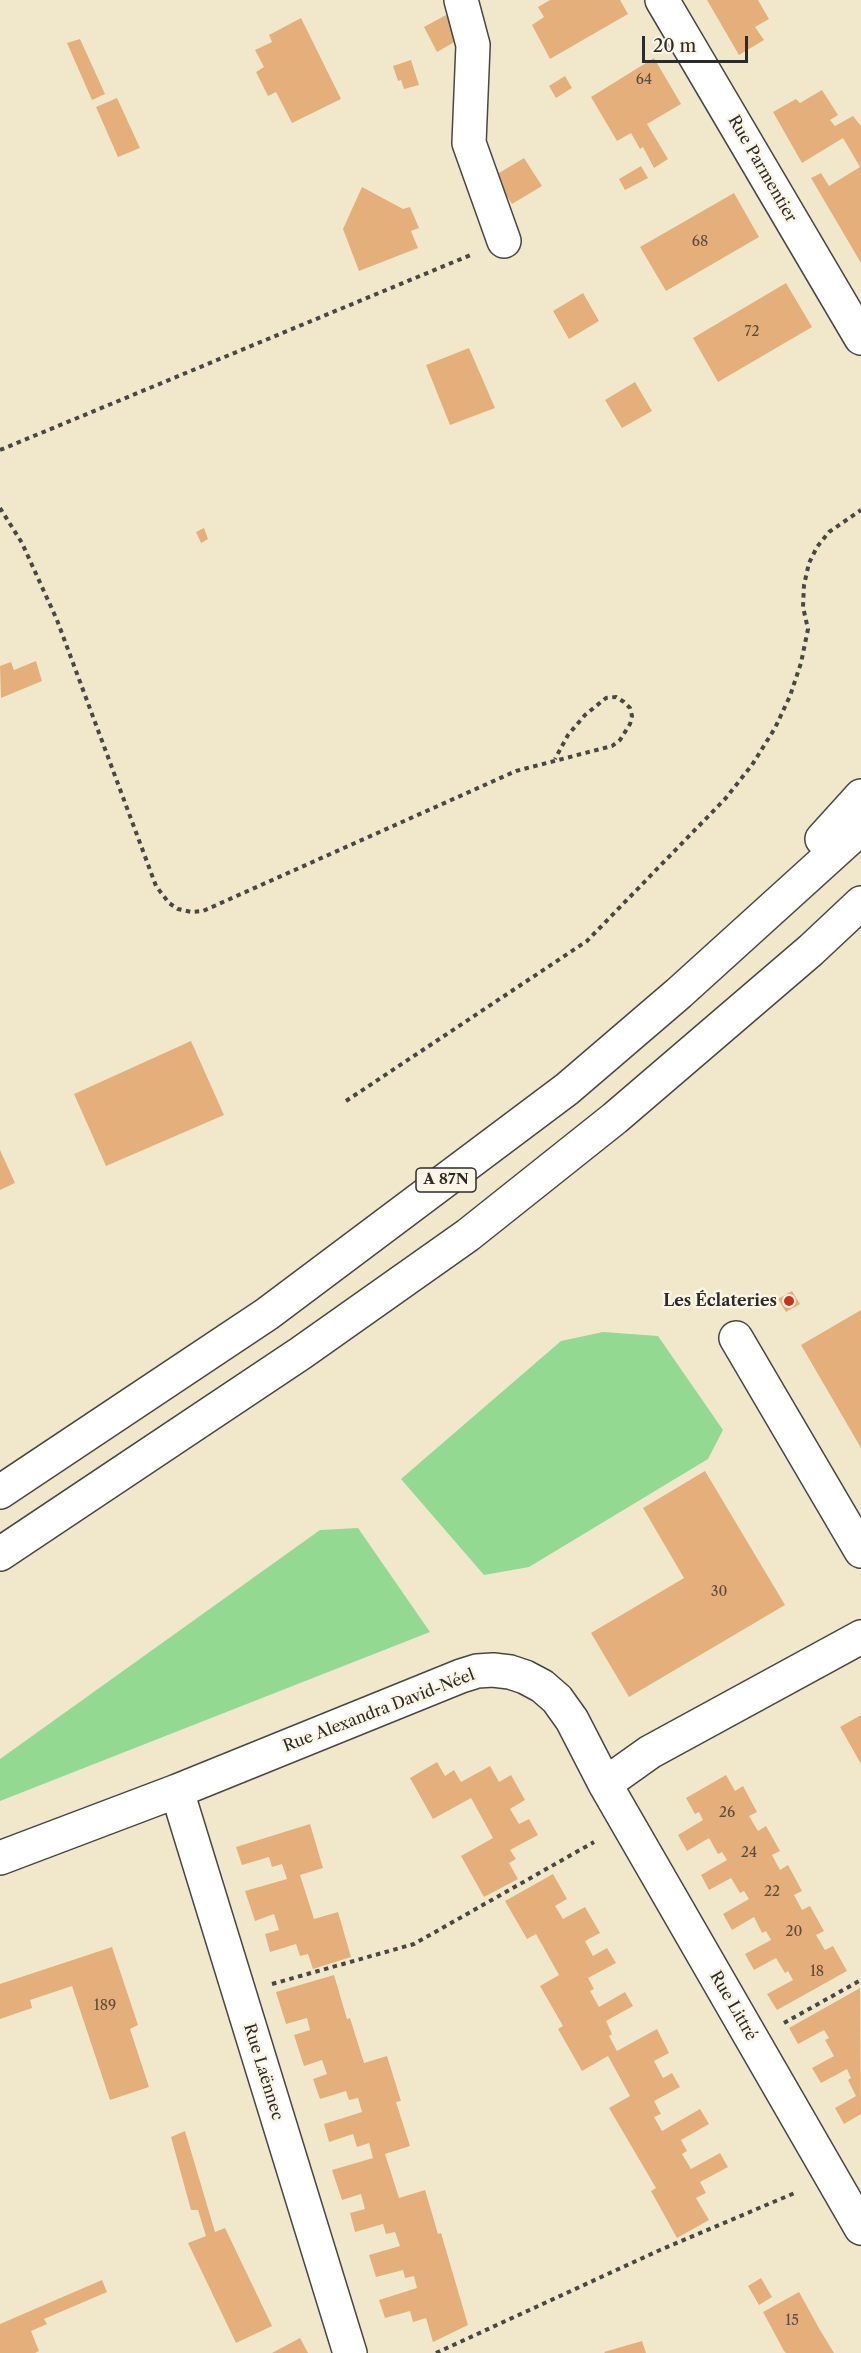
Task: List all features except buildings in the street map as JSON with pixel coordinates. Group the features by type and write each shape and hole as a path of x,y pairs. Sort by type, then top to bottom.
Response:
{"main road":[{"path":"461,0 473,45 469,143 504,241"},
{"name":"Rue Parmentier","path":"662,0 861,338"},
{"path":"680,993 861,796"},
{"name":"A 87N","path":"0,1492 267,1314 567,1089 680,993 861,828"},
{"path":"0,1554 301,1353 468,1235 615,1118 811,950 861,903"},
{"path":"811,950 861,913"},
{"path":"736,1338 861,1551"},
{"path":"604,1784 650,1752 861,1636"},
{"name":"Rue Alexandra David-Néel","path":"0,1858 177,1791 461,1676 493,1670 525,1677 543,1686 557,1699 572,1720 604,1784"},
{"name":"Rue Littré","path":"604,1784 861,2228"},
{"name":"Rue Laënnec","path":"177,1791 350,2353"}],"path":[{"path":"0,450 504,241"},
{"path":"0,508 22,543 57,620 156,886 169,903 178,909 191,912 204,911 516,771 612,746 620,740 630,724 632,716 630,708 616,698 606,698 568,735 555,759"},
{"path":"346,1101 587,941 725,799 752,765 775,728 790,696 808,629 803,607 804,585 809,563 829,532 843,520 861,510"},
{"path":"264,1987 414,1944 594,1842"},
{"path":"780,2024 861,1980"},
{"path":"436,2353 660,2250 797,2192"}],"green space":[{"path":"603,1332 658,1336 723,1430 708,1459 529,1567 484,1575 401,1479 561,1341"},
{"path":"358,1528 430,1632 0,1801 0,1759 320,1530"}],"place":[{"name":"Les Éclateries","path":"789,1301"}]}
